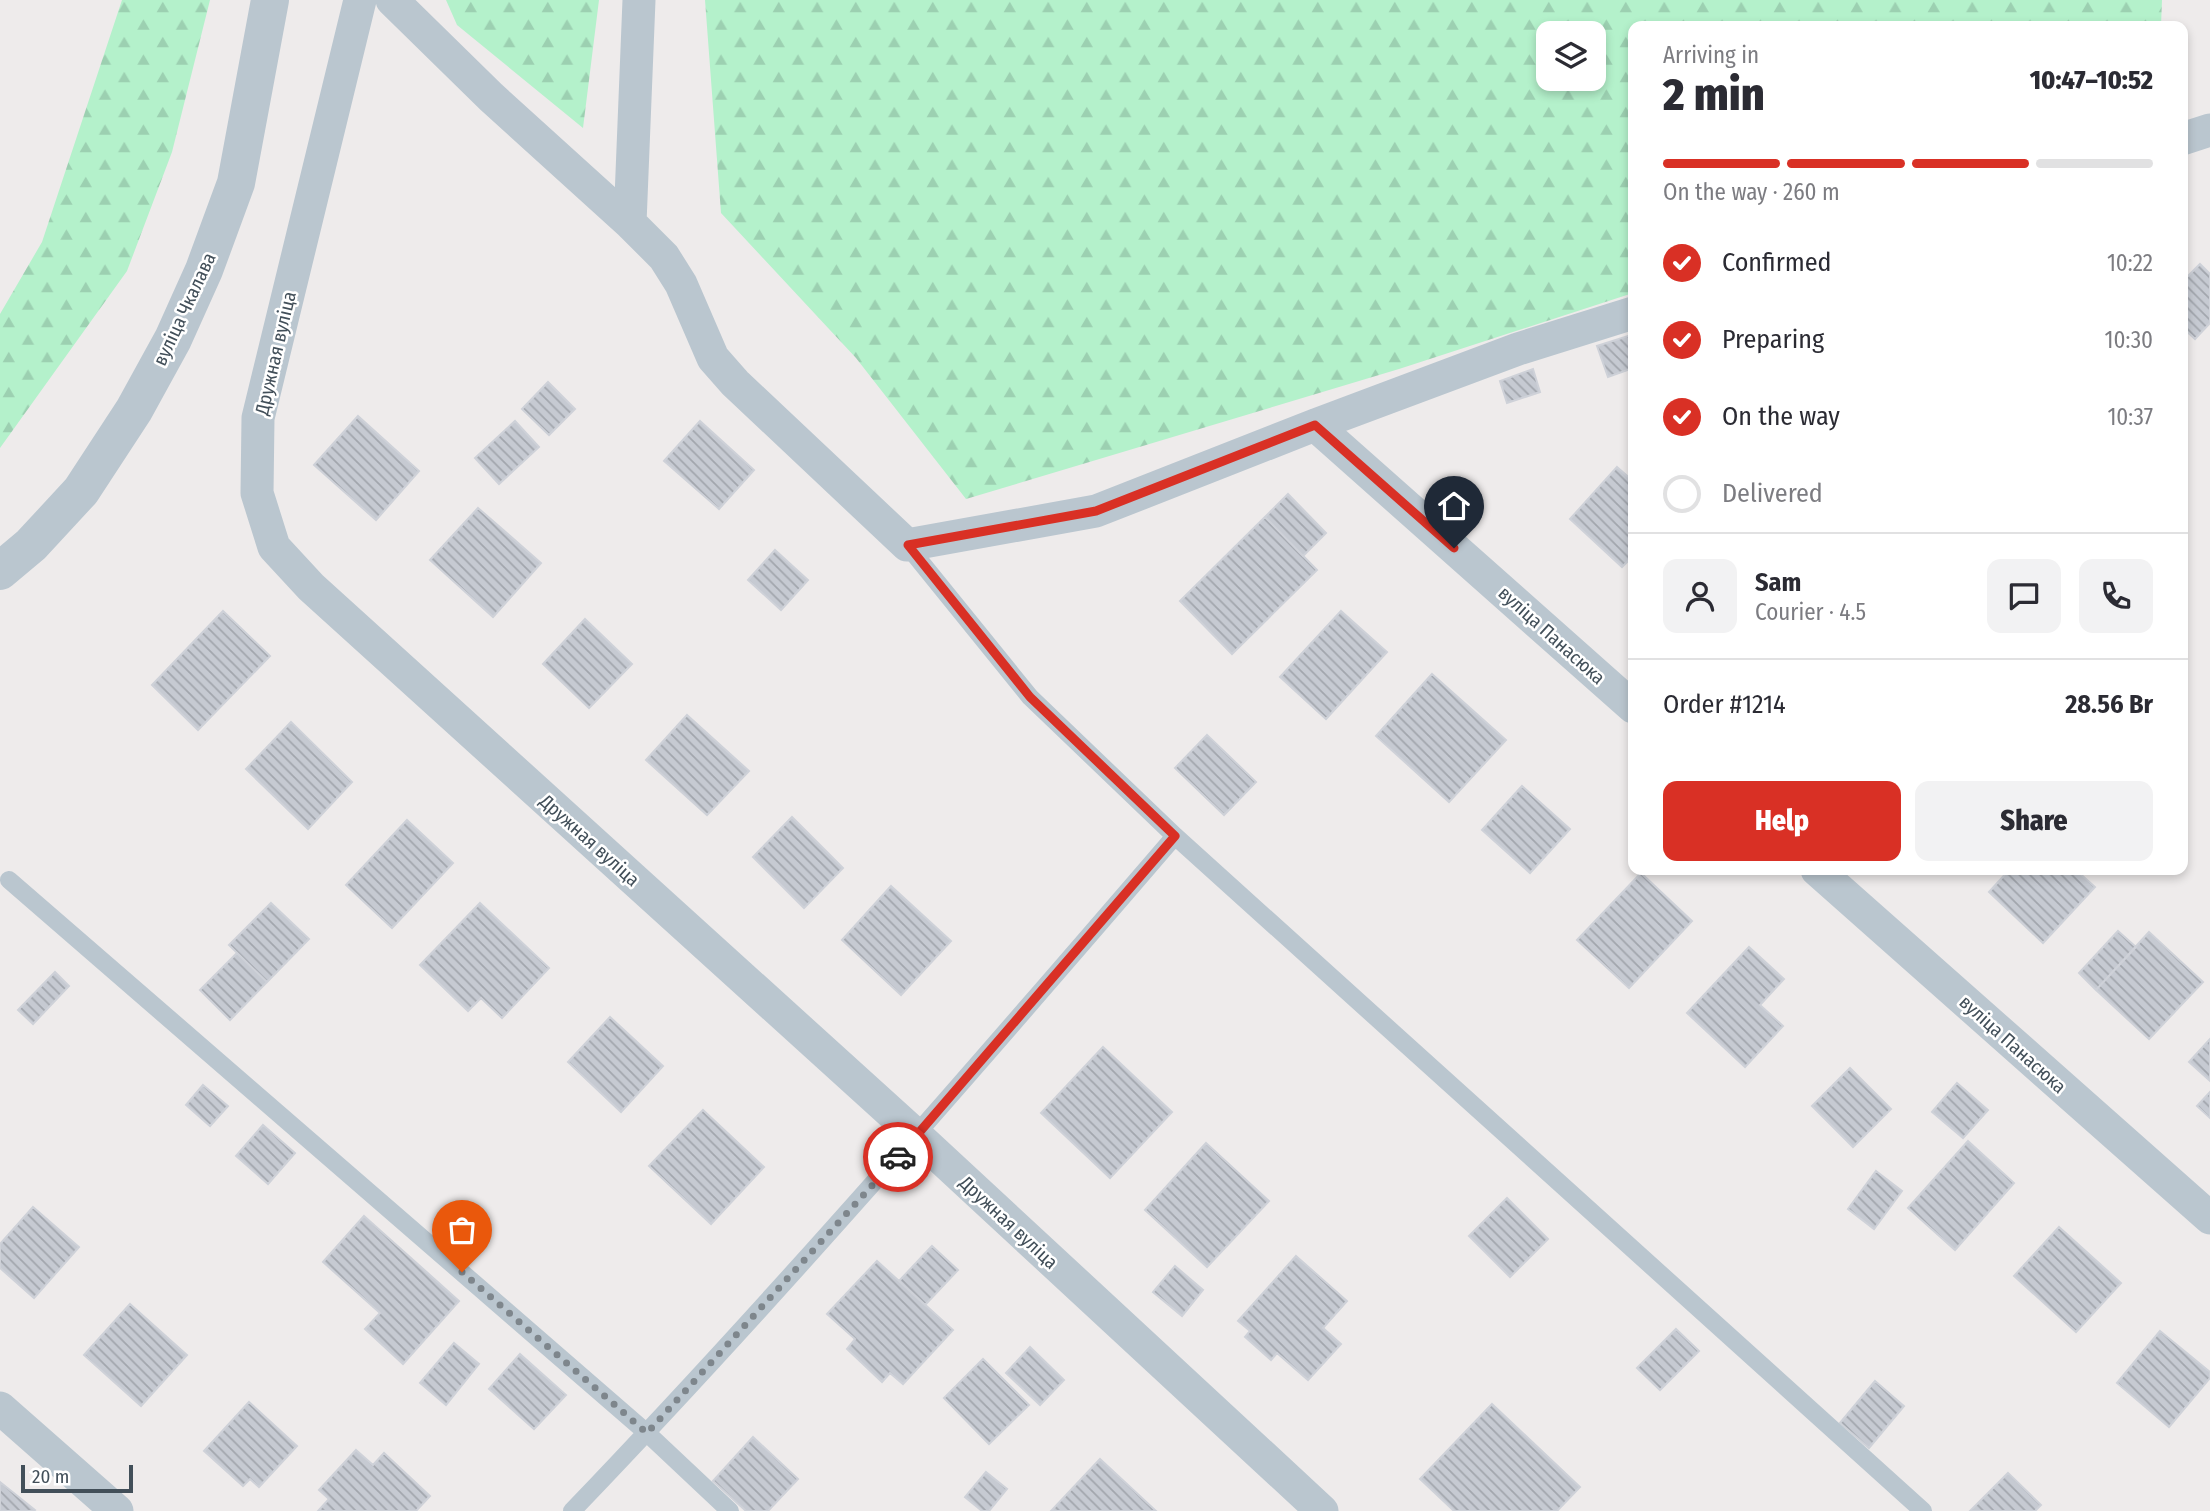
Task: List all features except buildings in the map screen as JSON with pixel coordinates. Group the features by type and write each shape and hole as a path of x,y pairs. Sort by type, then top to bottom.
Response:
{"street":[{"name":"вуліца Чкалава","path":"0,571 31,545 81,491 134,410 173,339 204,271 236,183 270,0"},
{"name":"Дружная вуліца","path":"360,0 258,418 257,493 274,547 310,587 917,1136 1322,1511"},
{"path":"392,0 491,97 664,257 681,284 713,358 734,383 908,545 1096,511 1518,349 1628,315"},
{"path":"630,223 639,0"},
{"path":"2188,137 2210,130"},
{"name":"вуліца Панасюка","path":"1315,425 1628,703"},
{"name":"вуліца Панасюка","path":"1823,875 2210,1218"},
{"path":"0,1408 117,1511"}],"lane":[{"path":"908,545 1030,697 1175,836 1923,1511"},
{"path":"572,1511 647,1433 917,1136 1175,836"},
{"path":"9,880 647,1433 730,1511"}],"green space":[{"path":"122,0 210,0 172,152 127,271 0,448 0,314 42,242"},
{"path":"446,0 599,0 583,128 457,25"},
{"path":"705,0 2162,0 2161,21 1628,21 1628,295 1399,369 966,499 856,358 721,213"}],"way so far":[{"path":"462,1272 647,1433 898,1157"}],"route":[{"path":"898,1157 1175,836 1030,697 908,545 1096,511 1315,425 1454,548"}]}
